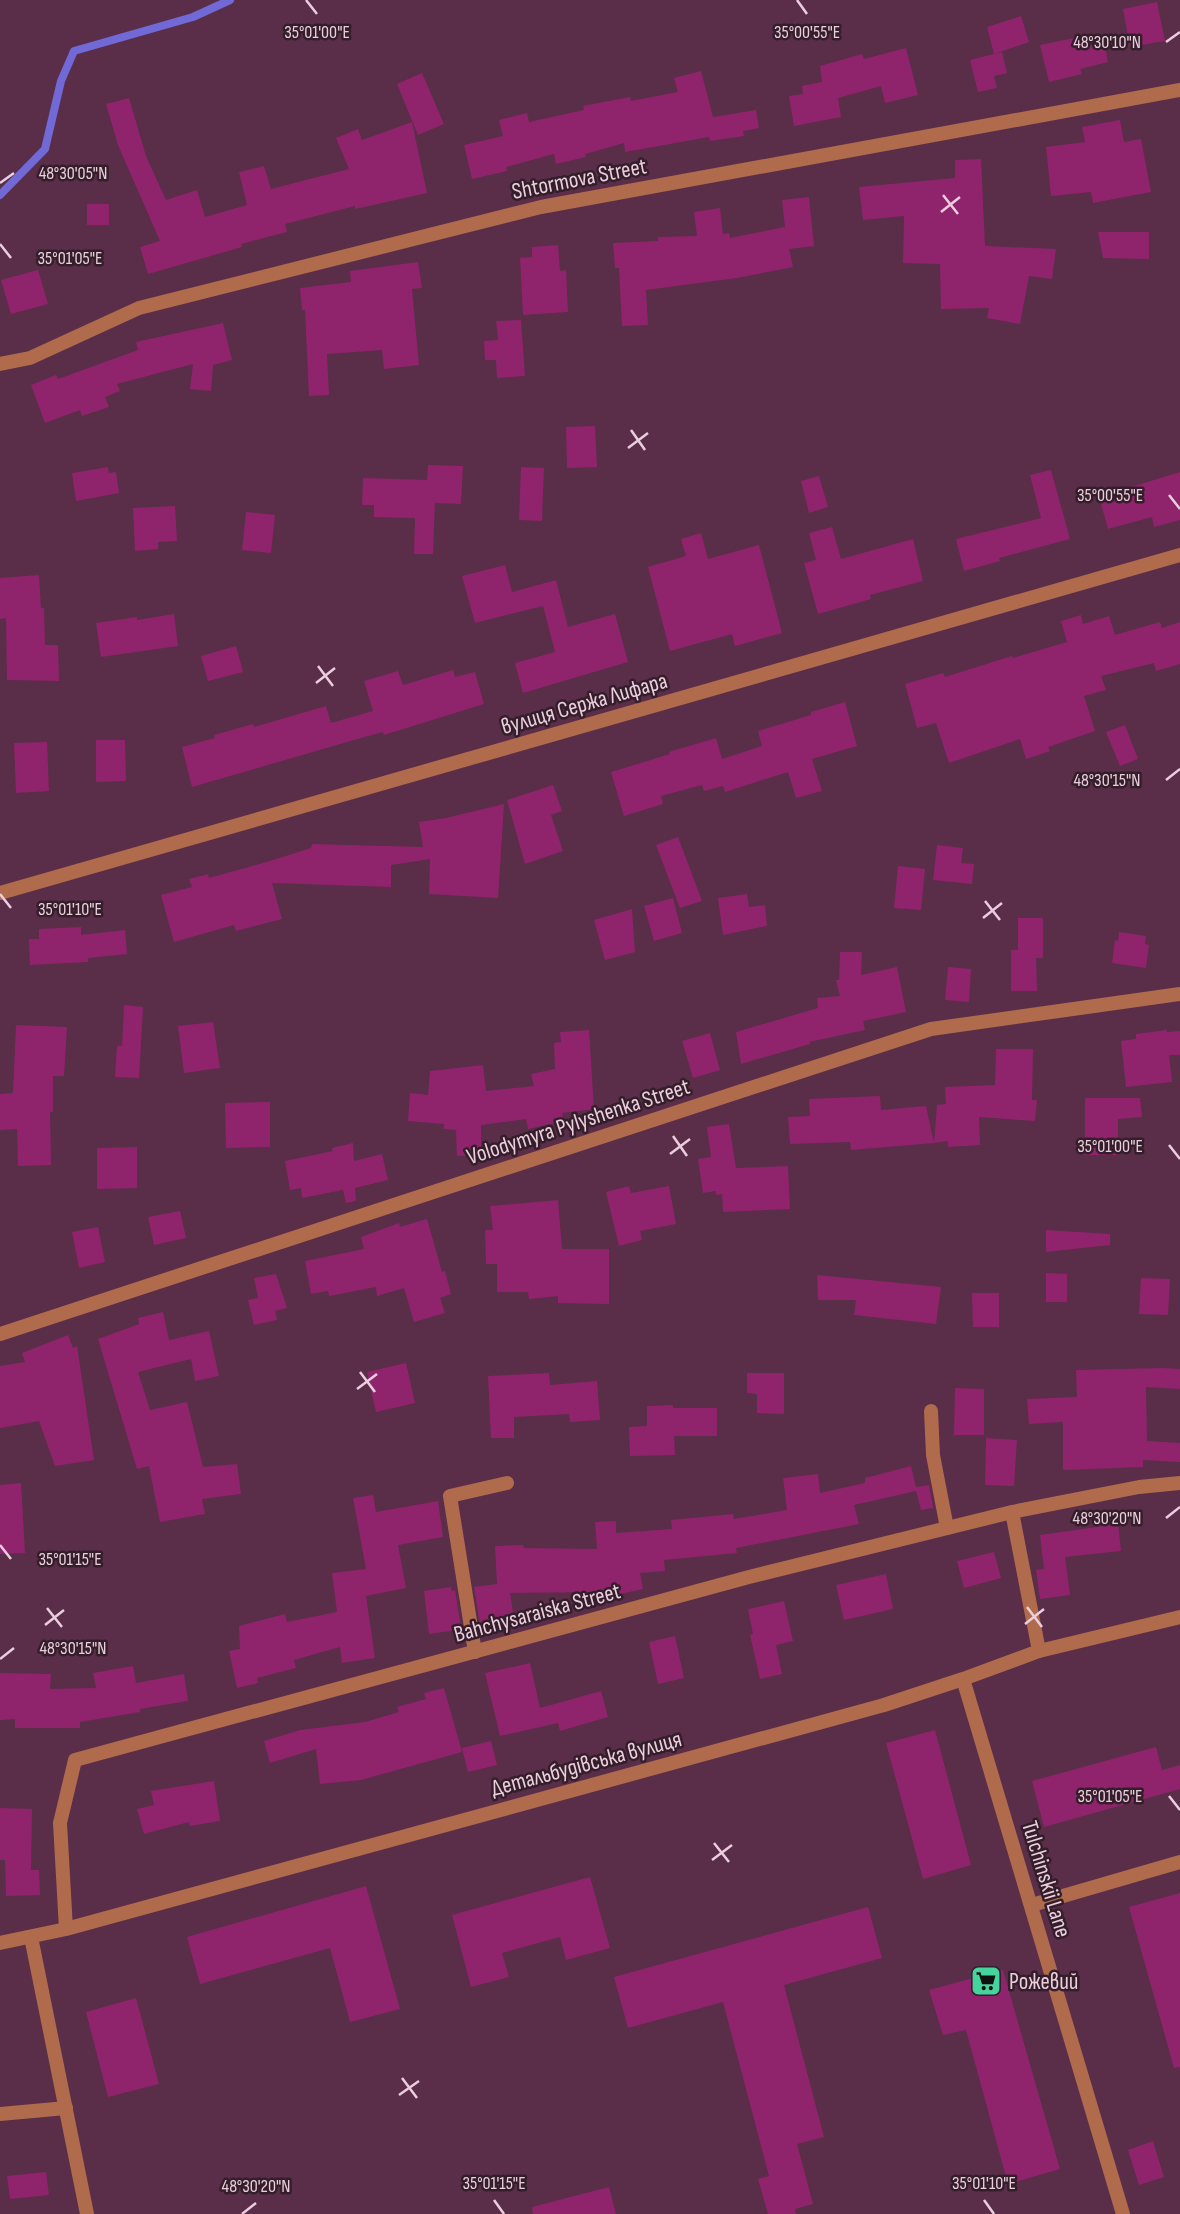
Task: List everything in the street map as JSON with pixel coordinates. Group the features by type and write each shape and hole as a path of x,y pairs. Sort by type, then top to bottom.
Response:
{"street":[{"name":"Shtormova Street","path":"0,364 30,358 139,308 541,207 1180,90"},
{"name":"вулиця Сержа Лифара","path":"0,893 1180,555"},
{"name":"Volodymyra Pylyshenka Street","path":"0,1334 931,1030 1180,995"},
{"path":"930,1411 933,1455 947,1528"},
{"path":"475,1652 450,1496 508,1483"},
{"name":"Bahchysaraiska Street","path":"66,1929 60,1823 75,1760 750,1577 1012,1512 1139,1487 1180,1483"},
{"path":"1012,1512 1039,1651"},
{"name":"Детальбудівська вулиця","path":"0,1943 66,1929 884,1705 1039,1651 1180,1616"},
{"name":"Tulchinskii Lane","path":"963,1679 1123,2214"},
{"path":"1032,1905 1180,1862"},
{"path":"31,1937 87,2214"},
{"path":"0,2114 66,2108"}],"building":[{"path":"1157,2 1165,41 1130,47 1123,9"},
{"path":"1021,16 1029,42 994,54 987,27"},
{"path":"1074,38 1076,49 1104,43 1108,62 1080,69 1082,74 1049,82 1040,45"},
{"path":"906,48 918,95 885,103 881,86 838,98 841,117 794,126 789,96 803,94 802,86 822,82 820,66 862,54 864,59"},
{"path":"1002,52 1007,73 994,76 997,88 978,92 970,60"},
{"path":"701,71 713,117 756,110 759,128 743,131 744,136 710,141 709,137 625,152 624,143 585,154 586,157 556,164 554,154 506,167 507,171 472,179 464,145 503,136 499,120 527,113 529,122 584,110 583,106 678,92 674,78"},
{"path":"422,73 444,124 418,135 397,84"},
{"path":"129,98 146,156 166,200 197,190 205,217 247,205 239,172 264,166 271,189 349,169 336,138 358,129 362,140 412,122 427,193 355,209 355,206 285,224 287,232 148,274 140,247 160,241 118,145 106,104"},
{"path":"1120,120 1124,142 1141,139 1151,192 1093,203 1091,192 1051,196 1046,147 1085,142 1082,127"},
{"path":"981,159 985,246 1056,249 1052,279 1029,276 1020,324 987,318 989,308 941,309 940,264 903,263 904,216 863,220 859,187 955,178 955,160"},
{"path":"809,197 814,246 789,249 793,267 737,278 646,290 648,325 622,326 619,268 615,268 613,243 658,241 658,237 697,236 694,212 720,208 723,234 729,233 730,238 785,227 782,200"},
{"path":"87,204 109,204 109,225 87,225"},
{"path":"1098,232 1149,232 1149,259 1103,258"},
{"path":"558,245 560,271 566,270 568,312 523,315 520,258 532,257 532,247"},
{"path":"418,262 422,288 412,289 419,365 384,369 382,350 327,354 329,395 309,396 305,310 302,310 300,288 351,282 350,271"},
{"path":"38,270 48,304 11,314 1,280"},
{"path":"521,320 525,376 497,378 496,360 485,360 484,341 498,340 496,321"},
{"path":"223,323 232,360 213,365 211,391 190,389 193,364 117,384 120,391 105,397 109,407 82,416 80,410 45,423 31,385 56,375 58,379 138,350 136,342"},
{"path":"595,426 597,467 567,468 566,427"},
{"path":"428,465 463,466 461,504 435,503 433,554 414,554 415,518 374,517 374,505 362,505 363,478 427,480"},
{"path":"108,467 109,473 116,472 119,493 76,501 72,473"},
{"path":"521,467 544,468 542,521 519,520"},
{"path":"1051,470 1070,539 999,558 1000,561 964,571 956,539 1041,518 1030,475"},
{"path":"1180,472 1180,520 1154,527 1152,517 1108,529 1100,500 1127,493 1125,489"},
{"path":"819,476 828,507 809,513 801,481"},
{"path":"175,506 177,541 158,542 158,549 135,551 133,508"},
{"path":"246,512 275,515 271,553 242,550"},
{"path":"832,527 841,559 913,539 923,581 870,595 871,599 818,614 804,563 816,560 809,533"},
{"path":"701,533 708,559 759,545 782,633 735,646 732,634 670,651 648,567 686,556 681,539"},
{"path":"505,565 512,592 556,580 568,627 615,614 628,662 523,693 515,663 555,652 543,606 475,623 462,576"},
{"path":"39,575 41,608 44,608 45,645 58,645 59,681 7,680 6,618 0,619 0,578"},
{"path":"174,614 178,646 101,657 96,623"},
{"path":"1081,615 1083,624 1109,616 1115,635 1160,622 1162,628 1180,622 1180,664 1156,671 1154,663 1101,676 1106,690 1084,696 1095,731 1048,747 1050,751 1026,759 1020,739 949,763 936,723 917,728 905,684 943,673 945,677 1067,642 1061,621"},
{"path":"236,646 243,672 208,681 201,656"},
{"path":"453,670 455,677 475,672 484,704 384,735 383,732 368,736 192,787 182,747 215,738 214,735 253,724 254,727 326,706 331,723 373,711 364,681 398,671 403,685"},
{"path":"845,702 857,746 812,759 822,791 796,798 788,772 725,792 723,786 704,791 702,785 661,796 663,804 624,816 611,772 716,738 722,759 762,746 758,731"},
{"path":"1125,725 1138,759 1120,766 1106,732"},
{"path":"96,740 125,740 126,781 96,782"},
{"path":"47,742 49,791 16,793 14,743"},
{"path":"553,785 562,811 551,815 563,851 525,864 507,800"},
{"path":"504,804 498,898 429,894 430,859 391,865 391,887 272,883 282,919 236,931 234,925 174,942 161,895 192,887 189,879 208,874 209,878 270,861 311,848 312,844 423,847 419,822"},
{"path":"678,837 702,901 680,908 656,845"},
{"path":"937,845 963,848 961,863 974,864 972,884 933,880"},
{"path":"898,866 925,869 921,910 894,908"},
{"path":"747,894 749,907 765,905 767,926 723,935 718,898"},
{"path":"673,898 682,933 654,941 644,906"},
{"path":"632,909 635,952 605,960 594,920"},
{"path":"1018,918 1043,918 1043,958 1036,958 1037,991 1011,991 1011,950 1018,950"},
{"path":"81,927 81,935 125,930 127,954 88,958 88,962 30,965 29,939 39,939 39,929"},
{"path":"1119,932 1146,936 1145,944 1149,945 1146,968 1112,963 1115,940 1118,941"},
{"path":"840,952 862,952 861,975 897,967 906,1012 863,1021 865,1030 809,1042 810,1044 741,1064 736,1032 818,1008 817,998 840,996 836,980 839,980"},
{"path":"948,967 971,969 969,1002 945,1000"},
{"path":"124,1005 143,1007 139,1078 115,1077 117,1046 122,1046"},
{"path":"213,1022 220,1068 184,1073 178,1026"},
{"path":"16,1025 67,1027 64,1076 53,1076 53,1112 50,1112 51,1165 18,1166 17,1129 0,1130 0,1094 13,1093"},
{"path":"589,1030 594,1109 562,1113 564,1121 528,1129 526,1119 481,1125 481,1155 457,1156 456,1130 444,1129 444,1124 408,1121 410,1093 428,1095 430,1071 483,1065 486,1091 534,1086 531,1074 555,1069 554,1043 561,1042 560,1032"},
{"path":"1180,1031 1180,1055 1169,1055 1172,1082 1126,1087 1121,1041 1136,1039 1136,1034"},
{"path":"710,1033 720,1070 693,1078 682,1041"},
{"path":"996,1049 1033,1049 1032,1100 1037,1100 1035,1121 979,1117 980,1145 948,1147 948,1141 934,1143 937,1105 946,1104 945,1087 995,1085"},
{"path":"880,1096 881,1110 926,1106 934,1143 851,1150 850,1142 790,1144 788,1117 810,1116 809,1099"},
{"path":"1085,1098 1140,1098 1142,1117 1118,1119 1118,1155 1085,1155"},
{"path":"270,1102 270,1147 226,1148 225,1103"},
{"path":"729,1124 736,1168 788,1166 790,1209 723,1212 722,1194 716,1195 716,1191 703,1193 698,1159 711,1157 707,1127"},
{"path":"353,1143 354,1161 382,1154 388,1180 355,1188 356,1201 346,1203 343,1190 302,1198 301,1188 290,1190 285,1161 333,1151 332,1148"},
{"path":"137,1147 137,1188 97,1189 97,1148"},
{"path":"629,1186 631,1193 669,1186 676,1224 640,1231 642,1240 619,1246 606,1192"},
{"path":"558,1200 562,1249 609,1249 609,1304 558,1303 558,1296 529,1299 528,1292 497,1292 497,1264 486,1264 485,1230 493,1230 490,1206"},
{"path":"180,1211 186,1238 154,1245 148,1217"},
{"path":"427,1219 451,1294 440,1298 445,1313 414,1322 404,1288 377,1296 376,1287 329,1296 328,1291 311,1294 305,1261 364,1249 361,1237 399,1223 400,1227"},
{"path":"98,1227 105,1262 79,1268 72,1232"},
{"path":"1046,1230 1110,1234 1110,1245 1046,1252"},
{"path":"1046,1273 1067,1274 1067,1302 1046,1302"},
{"path":"276,1274 287,1308 275,1311 277,1320 254,1325 248,1300 258,1298 254,1278"},
{"path":"817,1275 941,1287 936,1324 854,1315 856,1300 818,1300"},
{"path":"1141,1278 1170,1279 1168,1315 1139,1314"},
{"path":"972,1293 999,1293 999,1327 973,1327"},
{"path":"163,1312 169,1340 209,1331 219,1376 195,1381 191,1359 138,1372 150,1410 187,1402 203,1467 237,1464 241,1494 202,1499 205,1514 160,1522 149,1466 137,1469 98,1339 139,1324 138,1318"},
{"path":"68,1335 73,1348 77,1346 94,1460 55,1466 39,1421 0,1428 0,1366 25,1362 22,1353"},
{"path":"406,1363 415,1403 376,1412 367,1372"},
{"path":"1180,1369 1180,1389 1146,1387 1147,1441 1180,1443 1180,1462 1143,1460 1143,1467 1063,1470 1063,1422 1029,1424 1027,1399 1077,1397 1076,1370"},
{"path":"549,1373 550,1385 597,1381 600,1420 570,1422 569,1414 514,1417 514,1438 491,1438 488,1376"},
{"path":"747,1373 784,1373 784,1414 757,1413 757,1394 747,1393"},
{"path":"955,1388 984,1389 984,1435 954,1435"},
{"path":"673,1405 673,1408 717,1408 717,1436 674,1436 675,1455 630,1456 629,1427 647,1426 647,1406"},
{"path":"986,1438 1017,1440 1014,1486 985,1485"},
{"path":"911,1466 916,1487 929,1485 933,1508 921,1510 916,1491 854,1505 859,1524 736,1548 737,1553 664,1560 665,1571 640,1573 643,1589 602,1598 601,1592 510,1593 514,1619 480,1624 474,1587 497,1584 495,1546 597,1549 595,1522 616,1521 616,1533 672,1529 671,1520 733,1514 734,1519 787,1510 783,1478 818,1474 820,1493 865,1483 865,1478"},
{"path":"21,1483 25,1553 0,1554 0,1485"},
{"path":"373,1495 376,1512 438,1501 443,1537 398,1545 406,1588 366,1596 375,1658 342,1663 340,1647 294,1660 296,1668 257,1678 258,1683 237,1688 229,1651 240,1649 239,1626 285,1614 287,1622 337,1612 332,1573 366,1569 353,1498"},
{"path":"1118,1524 1121,1551 1065,1557 1070,1595 1040,1599 1036,1570 1044,1569 1040,1535"},
{"path":"994,1552 1001,1578 964,1588 957,1561"},
{"path":"886,1574 893,1609 844,1620 836,1585"},
{"path":"451,1587 452,1591 455,1590 461,1627 429,1634 424,1591"},
{"path":"784,1601 793,1641 776,1645 782,1674 760,1679 750,1635 753,1634 748,1609"},
{"path":"675,1636 684,1678 658,1684 649,1642"},
{"path":"530,1663 540,1708 601,1691 608,1717 560,1731 558,1723 500,1736 485,1673"},
{"path":"133,1666 136,1683 184,1674 188,1701 80,1722 80,1728 15,1728 15,1719 0,1720 0,1673 51,1674 50,1689 96,1688 93,1673"},
{"path":"444,1688 462,1752 361,1780 320,1784 316,1749 270,1763 264,1741 300,1730 365,1722 399,1712 397,1707 426,1699 424,1693"},
{"path":"935,1730 971,1865 923,1879 886,1743"},
{"path":"491,1741 497,1765 468,1772 462,1748"},
{"path":"1156,1747 1162,1770 1180,1765 1180,1789 1044,1827 1032,1781"},
{"path":"214,1781 220,1821 190,1826 189,1822 144,1834 137,1809 154,1805 151,1791"},
{"path":"0,1808 32,1809 31,1870 39,1870 40,1895 6,1896 5,1860 0,1860"},
{"path":"590,1877 610,1948 566,1960 560,1937 502,1953 509,1977 471,1987 452,1915"},
{"path":"366,1886 400,2009 350,2022 330,1948 200,1984 187,1937"},
{"path":"1180,1893 1180,2067 1174,2068 1129,1907"},
{"path":"868,1907 882,1958 784,1985 824,2137 797,2144 813,2204 795,2209 796,2214 768,2214 758,2179 769,2176 723,2002 628,2028 614,1977"},
{"path":"1003,1970 1060,2169 1008,2184 966,2030 943,2035 929,1990"},
{"path":"136,1998 159,2084 108,2097 86,2012"},
{"path":"1153,2141 1164,2177 1139,2185 1128,2150"},
{"path":"46,2172 49,2195 10,2199 7,2176"},
{"path":"609,2187 616,2214 533,2214 532,2207"}],"waterway":[{"path":"0,195 45,149 61,81 74,51 193,17 230,0"}],"place":[{"name":"Рожевий","path":"986,1981"}]}
